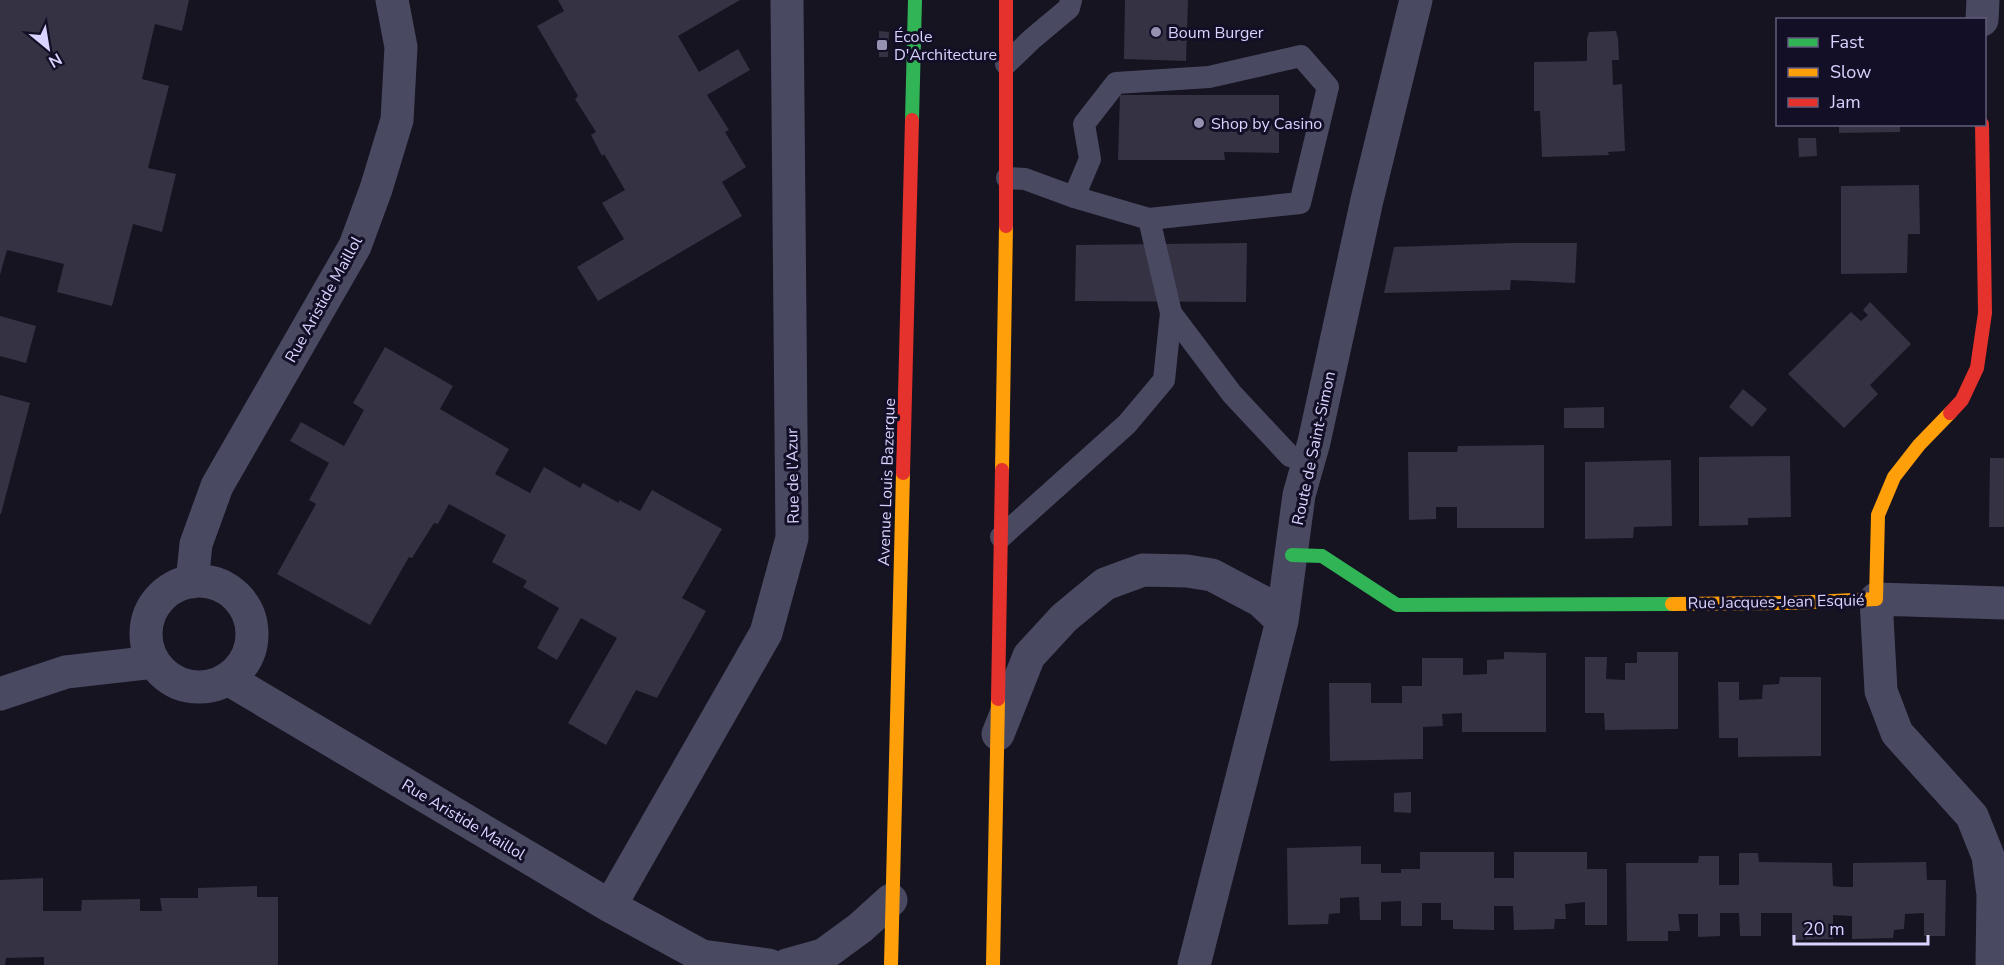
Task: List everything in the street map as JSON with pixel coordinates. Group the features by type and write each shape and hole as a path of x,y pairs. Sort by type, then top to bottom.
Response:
{"main road":[{"name":"Avenue Louis Bazerque","path":"891,965 915,0"},
{"path":"993,965 995,742 1007,178 1006,0"},
{"name":"Rue Jacques-Jean Esquié","path":"1292,555 1322,556 1397,605 1778,603 1876,599 1878,515 1894,477 1919,445 1962,400 1977,368 1985,313 1982,126"}],"street":[{"name":"Rue Aristide Maillol","path":"192,582 196,544 216,486 355,246 376,189 397,120 401,47 392,0"},
{"name":"Rue de l'Azur","path":"610,906 766,633 792,538 787,0"},
{"name":"Route de Saint-Simon","path":"1194,965 1282,621 1299,495 1309,461 1367,201 1416,0"},
{"path":"1983,0 1983,18"},
{"path":"995,742 1029,656 1064,618 1105,584 1143,570 1187,571 1212,575 1261,601 1282,621"},
{"path":"192,582 210,582 227,589 240,600 249,616 252,633 250,651 242,667 228,679 208,686 187,686 168,677 153,662 147,646 147,628 152,611 162,597 176,586 192,582"},
{"path":"1992,965 1993,895 1988,856 1972,816 1897,733 1881,691 1876,599 2004,603"},
{"path":"0,694 66,672 153,662"},
{"name":"Rue Aristide Maillol","path":"228,679 704,962 769,965"},
{"path":"787,965 823,955 860,928 891,900"}],"lane":[{"path":"1006,64 1069,8 1071,0"},
{"path":"1007,178 1025,179 1074,196 1149,219 1300,203 1328,87 1301,56 1209,77 1116,83 1084,124 1090,159 1074,196"},
{"path":"1001,537 1127,424 1164,380 1171,313 1149,219"},
{"path":"1171,313 1232,394 1290,456 1309,461"}],"building":[{"path":"0,0 189,0 182,31 155,24 142,79 169,86 148,168 176,174 162,232 133,224 112,306 57,292 64,264 7,250 0,275"},
{"path":"558,0 740,0 678,36 699,72 738,49 750,70 707,95 729,130 725,132 746,167 722,182 742,216 598,301 577,267 624,239 602,203 625,190 604,154 602,156 591,135 596,132 575,99 578,96 537,26 564,11"},
{"name":"Boum Burger","path":"1125,0 1188,0 1186,61 1124,59"},
{"path":"879,31 889,32 888,57 879,57"},
{"path":"1616,31 1619,60 1612,60 1613,85 1622,84 1625,151 1608,152 1609,155 1542,157 1540,111 1534,111 1534,62 1587,61 1589,32"},
{"name":"Shop by Casino","path":"1120,95 1279,95 1279,153 1224,152 1225,160 1118,160"},
{"path":"1839,126 1900,126 1900,132 1839,133"},
{"path":"1798,138 1816,138 1817,156 1799,157"},
{"path":"1919,185 1920,234 1908,234 1907,273 1841,274 1841,186"},
{"path":"1247,243 1246,302 1075,301 1076,245"},
{"path":"1577,243 1575,283 1511,280 1510,290 1384,293 1394,247"},
{"path":"1870,302 1911,344 1870,385 1878,394 1844,428 1788,374 1851,312 1861,321 1868,315 1863,310"},
{"path":"0,316 36,326 26,363 0,356"},
{"path":"385,347 453,386 440,409 509,449 495,474 530,493 544,467 580,488 583,483 619,503 619,500 640,511 652,490 722,529 682,598 706,611 657,698 636,690 606,745 568,723 617,638 581,618 557,660 537,648 559,608 523,587 527,581 492,562 506,535 449,504 438,524 434,523 412,558 409,557 370,625 277,574 316,504 309,500 329,463 290,441 301,422 344,446 364,410 353,403"},
{"path":"1743,389 1767,409 1752,427 1729,407"},
{"path":"0,395 30,403 1,514 0,514"},
{"path":"1604,407 1604,428 1564,428 1564,408"},
{"path":"1544,445 1544,528 1457,528 1457,507 1436,507 1436,519 1409,520 1408,452 1457,452 1458,446"},
{"path":"1790,456 1791,517 1748,518 1748,525 1699,526 1699,457"},
{"path":"1990,458 2004,458 2004,527 1989,527"},
{"path":"1671,460 1672,526 1634,527 1633,538 1585,539 1585,462"},
{"path":"1504,652 1546,653 1546,732 1462,732 1462,713 1442,714 1443,726 1423,727 1423,759 1330,761 1329,683 1371,683 1371,703 1402,703 1402,686 1422,686 1422,658 1463,658 1463,675 1487,674 1487,660 1504,659"},
{"path":"1637,652 1678,652 1678,729 1605,730 1604,713 1585,713 1585,657 1607,657 1606,679 1625,680 1625,663 1637,663"},
{"path":"1780,677 1821,677 1821,756 1738,757 1738,738 1719,738 1718,682 1739,682 1739,700 1762,699 1763,685 1779,684"},
{"path":"1411,792 1411,813 1394,812 1394,793"},
{"path":"1361,846 1361,864 1381,864 1381,873 1401,873 1401,869 1420,869 1420,852 1494,852 1494,878 1514,878 1514,852 1587,852 1587,869 1607,869 1607,925 1585,925 1585,902 1565,904 1566,919 1555,919 1554,929 1514,930 1513,906 1494,906 1494,930 1453,929 1453,920 1441,920 1441,903 1422,903 1422,926 1401,926 1401,901 1381,902 1381,920 1360,920 1359,897 1340,898 1340,913 1329,914 1328,924 1288,925 1287,848"},
{"path":"1739,853 1758,853 1759,862 1832,863 1833,886 1842,887 1853,887 1853,863 1926,862 1927,880 1946,880 1945,936 1924,936 1924,913 1905,914 1904,929 1894,930 1893,938 1852,939 1852,916 1833,915 1833,939 1792,940 1792,913 1761,913 1761,936 1740,936 1739,913 1720,913 1720,936 1698,937 1698,914 1678,914 1680,931 1668,931 1668,941 1627,941 1626,863 1698,863 1699,856 1719,856 1719,885 1739,885"},
{"path":"43,878 43,911 81,911 82,900 140,899 140,911 162,911 160,898 198,898 198,888 257,886 257,897 278,897 278,965 44,965 44,957 6,958 5,965 0,965 0,880"}],"traffic: fast":[{"path":"912,120 915,0"},
{"path":"1292,555 1322,556 1397,605 1672,604"}],"traffic: slow":[{"path":"1002,470 1006,226"},
{"path":"1672,604 1790,603 1876,599 1878,515 1894,477 1919,445 1950,413"},
{"path":"891,965 903,473"},
{"path":"993,965 998,699"}],"traffic: jam":[{"path":"1006,0 1006,226"},
{"path":"903,473 912,120"},
{"path":"1950,413 1962,400 1977,368 1985,313 1982,126"},
{"path":"998,699 1002,470"}],"place":[{"name":"Boum Burger","path":"1156,32"},
{"name":"École D'Architecture","path":"882,45"},
{"name":"Shop by Casino","path":"1199,123"}]}
